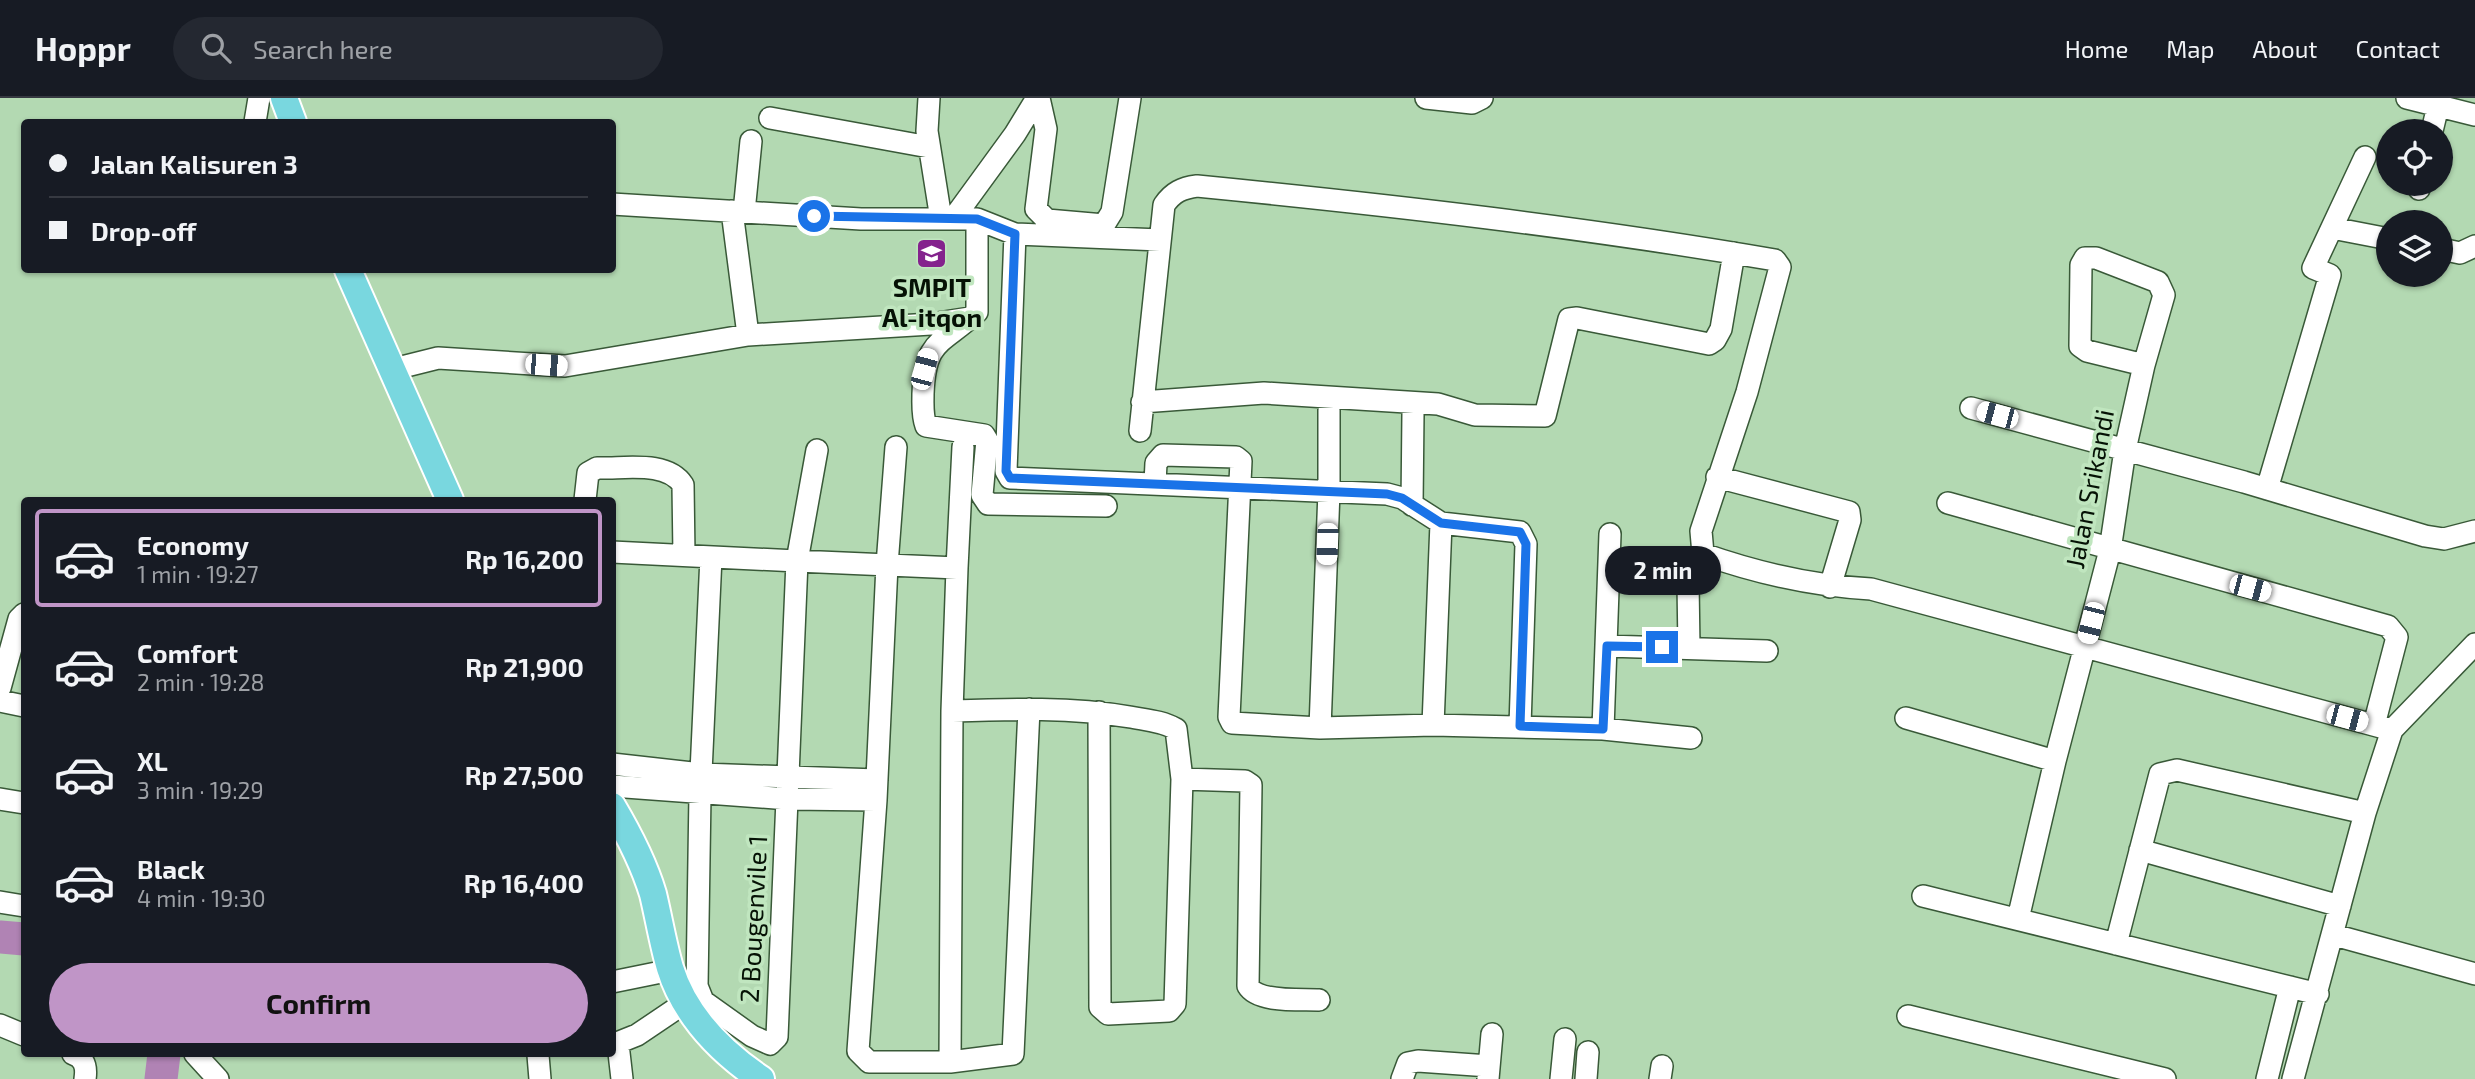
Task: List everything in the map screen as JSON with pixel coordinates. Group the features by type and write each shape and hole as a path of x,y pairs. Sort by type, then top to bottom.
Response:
{"main road":[{"path":"284,98 292,119"},
{"path":"349,273 449,497"},
{"path":"616,815 652,892 671,970 686,1002 704,1030 736,1062 761,1079"}],"street":[{"path":"255,119 259,98"},
{"path":"929,98 926,122 929,146 947,219"},
{"path":"947,219 1015,134 1038,98"},
{"path":"1038,98 1046,129 1036,209 1047,220 1104,225 1112,212 1130,98"},
{"path":"1426,98 1472,103 1482,98"},
{"path":"2407,98 2475,115"},
{"path":"2435,119 2438,106"},
{"path":"770,118 929,146"},
{"path":"748,335 738,211 751,141"},
{"path":"2267,489 2330,275 2313,268 2365,156"},
{"path":"1140,431 1164,205 1172,195 1184,188 1198,186 1597,232 1775,260 1780,267 1747,392 1701,531 1703,554 1734,565 1830,587 1871,589 2383,728"},
{"path":"616,204 861,219 977,219 1015,234 1160,240"},
{"path":"977,219 977,312 928,354 922,417 926,426 984,435 987,440 982,495 988,504 1106,506"},
{"path":"2332,228 2376,236"},
{"path":"1015,234 1006,471 1010,478 1387,494 1412,505 1441,523 1515,530 1524,536 1520,726"},
{"path":"2453,252 2460,253 2475,246"},
{"path":"1142,402 1290,394 1438,404 1475,415 1545,416 1569,320 1577,318 1709,344 1715,340 1721,329 1734,253"},
{"name":"Jalan Srikandi","path":"2018,919 2055,761 2110,550 2125,450 2163,289 2158,282 2096,258 2085,258 2081,265 2079,344 2087,351 2144,365"},
{"path":"390,370 438,358 565,366 748,335 931,324 970,318"},
{"path":"1971,408 2267,489 2436,539 2475,531"},
{"path":"1320,728 1329,491 1329,410"},
{"path":"1412,505 1413,413"},
{"path":"896,447 858,1051 869,1062 940,1068 1010,1057 1015,1050 1029,709"},
{"path":"940,1068 963,447"},
{"name":"2 Bougenvile 1","path":"701,784 697,986 703,1001 752,1036 764,1042 775,1042 797,561 817,450"},
{"path":"1155,483 1160,456 1238,458 1241,461 1229,717 1236,726 1520,726 1603,729 1691,738"},
{"path":"585,497 588,473 597,468 664,469 677,475 683,485 684,555"},
{"path":"1717,477 1849,512 1850,520 1830,587"},
{"path":"1948,503 2378,622 2393,629 2398,638 2365,813 2293,1079"},
{"path":"1433,725 1441,523"},
{"path":"1603,729 1610,534"},
{"path":"616,552 957,568"},
{"path":"701,784 711,557"},
{"path":"1688,583 1689,648"},
{"path":"0,688 21,617"},
{"path":"2383,728 2475,645"},
{"path":"1607,646 1767,651"},
{"path":"0,701 21,705"},
{"path":"952,711 1029,709 1099,712 1166,723 1176,729 1180,740 1182,779 1175,1003 1169,1010 1108,1014 1100,1007 1099,712"},
{"path":"1906,718 2055,761"},
{"path":"616,765 701,784"},
{"path":"2116,944 2156,781 2160,774 2177,770 2365,813"},
{"path":"1182,779 1245,781 1251,785 1248,986 1254,993 1265,996 1319,1000"},
{"path":"616,786 701,784 876,790"},
{"path":"0,799 21,802"},
{"path":"2140,850 2340,906"},
{"path":"1923,896 2318,994"},
{"path":"0,902 21,906"},
{"path":"2334,935 2475,974"},
{"path":"616,981 671,970"},
{"path":"2267,1079 2290,987"},
{"path":"616,1044 686,1002"},
{"path":"1908,1016 2165,1079"},
{"path":"0,1025 21,1034"},
{"path":"1402,1079 1408,1063 1418,1061 1488,1072 1492,1034"},
{"path":"1561,1079 1564,1039"},
{"path":"616,1050 622,1079"},
{"path":"1586,1079 1588,1052"},
{"path":"80,1057 86,1065 86,1079"},
{"path":"198,1057 218,1079"},
{"path":"539,1057 540,1079"}],"waterway":[{"path":"0,937 21,939"},
{"path":"161,1079 164,1057"}],"place":[{"name":"SMPIT Al-itqon","path":"932,253"}],"route":[{"path":"814,216 904,220 977,219 1015,234 1006,471 1010,478 1387,494 1402,498 1441,523 1520,532 1526,544 1520,726 1603,729 1607,646 1662,647"}]}
